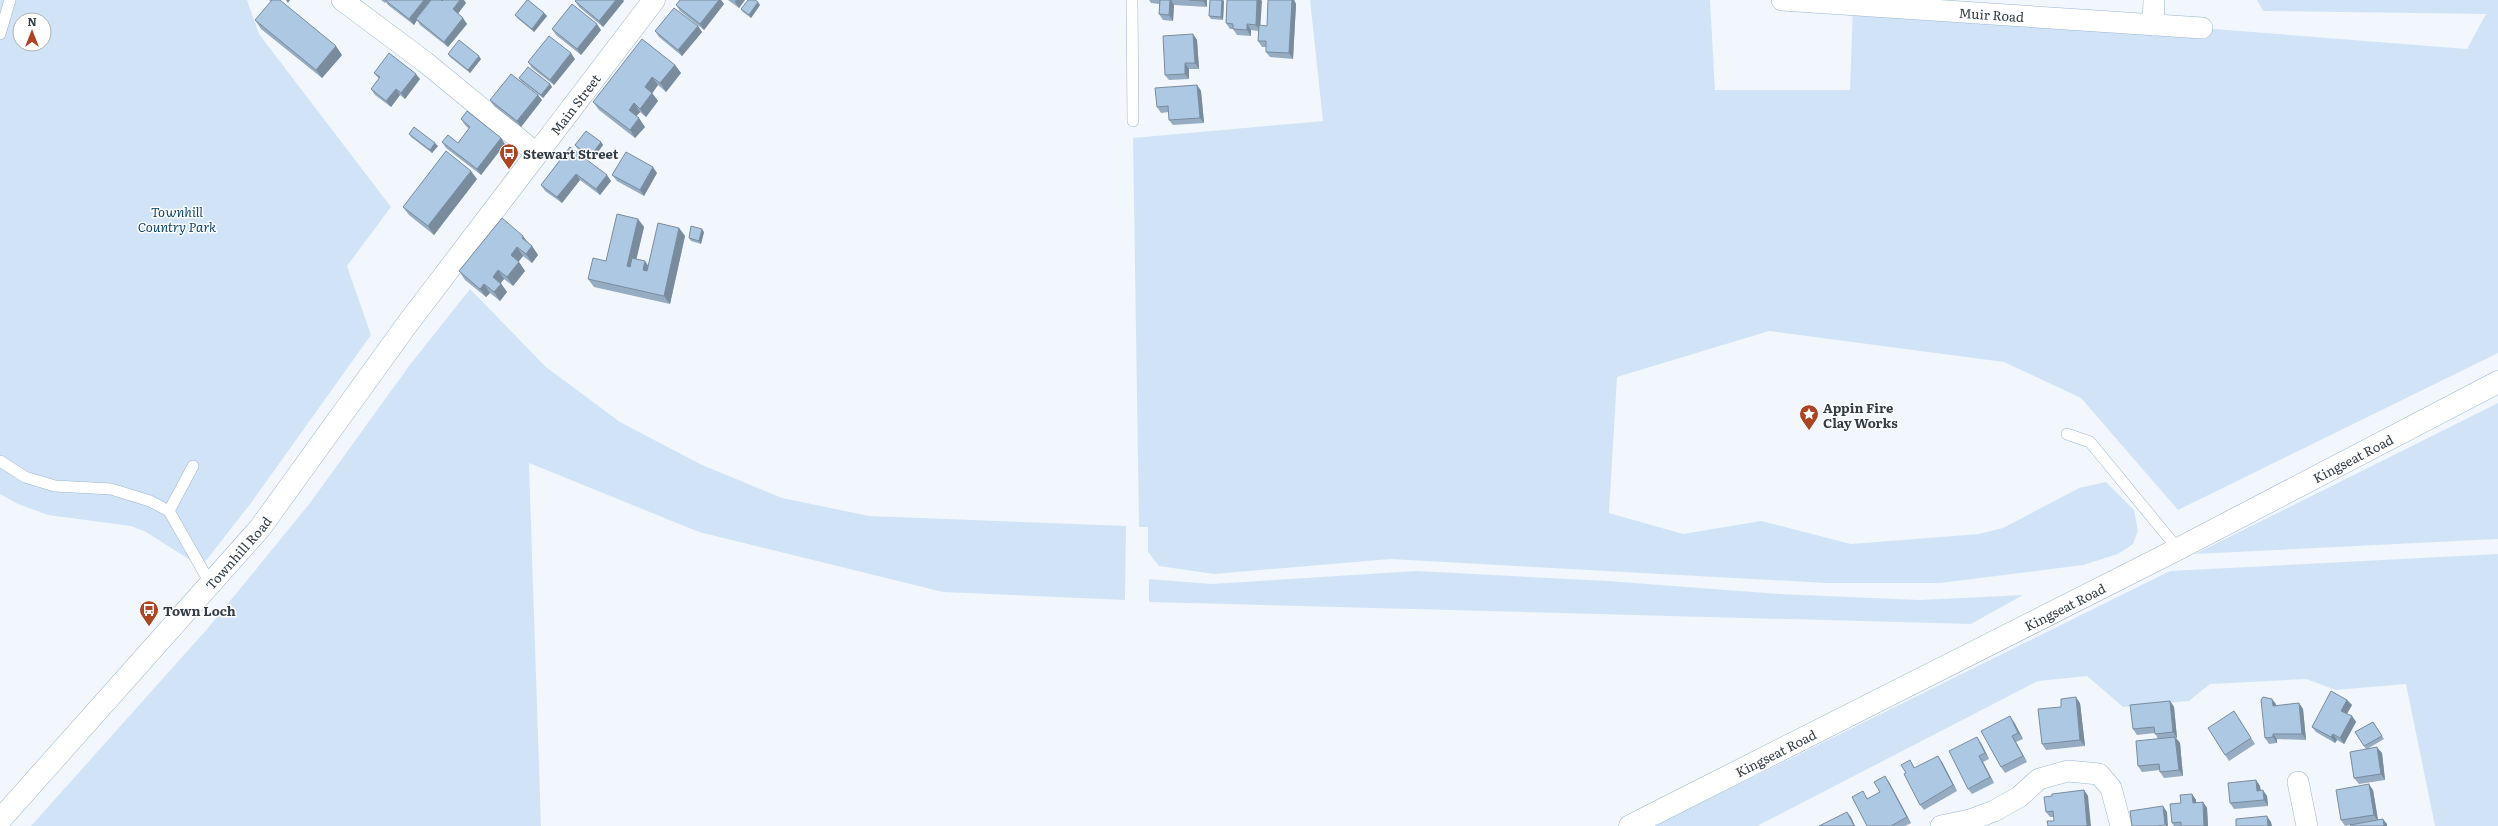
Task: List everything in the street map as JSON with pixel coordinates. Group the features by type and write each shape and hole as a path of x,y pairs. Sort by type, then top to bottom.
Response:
{"street":[{"path":"342,0 425,62 536,153"},
{"name":"Main Street","path":"452,265 654,0"},
{"name":"Muir Road","path":"1782,0 2202,28"},
{"path":"2153,25 2154,0"},
{"name":"Townhill Road","path":"1,816 260,528 408,322 452,265"},
{"name":"Kingseat Road","path":"1630,826 2071,602 2173,552 2498,382"},
{"path":"1941,826 1970,820 1994,811 2019,797 2039,779 2068,771 2099,774 2112,788 2121,826"},
{"path":"2298,782 2307,826"}],"lane":[{"path":"0,34 10,0"},
{"path":"1132,0 1133,121"},
{"path":"2067,434 2090,442 2173,552"},
{"path":"0,462 25,477 55,486 110,489 150,501 169,510 210,583"},
{"path":"169,510 193,466"}],"green space":[{"name":"Townhill Country Park","path":"0,0 247,0 259,34 391,207 347,266 371,335 251,503 201,567 146,532 131,526 48,515 18,504 0,494"},
{"path":"1310,0 1710,0 1715,90 1850,90 1853,5 2202,28 2467,49 2486,14 2263,11 2257,0 2498,0 2498,353 2178,510 2081,398 2004,362 1769,331 1617,377 1609,513 1683,534 1761,521 1851,544 1979,534 2003,528 2079,488 2106,482 2134,510 2138,531 2133,544 2118,554 2083,565 1940,583 1826,583 1390,559 1214,574 1159,566 1148,552 1148,527 1139,527 1133,138 1323,121"},
{"path":"470,289 546,367 620,422 702,465 782,498 869,516 1126,526 1125,600 943,592 699,532 529,463 541,826 31,826 208,628 310,503 409,366"},
{"path":"2498,403 2498,539 2195,554"},
{"path":"2498,554 2498,826 2435,826 2406,684 2336,690 2306,679 2210,684 2189,701 2123,707 2087,676 2038,681 1757,826 1654,826 2170,571"},
{"path":"1416,571 1608,581 1779,594 1919,600 2023,595 1971,624 1149,602 1149,579 1211,584"}],"building":[{"path":"272,0 280,0 336,46 316,70 255,20"},
{"path":"385,0 424,0 409,19"},
{"path":"431,0 460,0 453,9 463,18 444,42 416,19"},
{"path":"527,0 544,13 532,29 515,15"},
{"path":"616,0 599,21 575,1"},
{"path":"680,0 719,0 700,24 676,5"},
{"path":"748,0 755,0 758,2 749,15 741,9"},
{"path":"1160,0 1170,0 1169,15 1159,14"},
{"path":"1210,0 1222,0 1221,17 1209,16"},
{"path":"1227,0 1257,0 1256,25 1247,24 1247,30 1233,29 1233,24 1226,23"},
{"path":"1268,0 1292,0 1289,53 1266,52 1266,41 1258,41 1259,25 1267,26"},
{"path":"572,4 597,24 577,49 552,29"},
{"path":"674,8 698,26 678,50 655,31"},
{"path":"1193,34 1195,63 1185,63 1185,74 1165,75 1163,36"},
{"path":"549,36 571,53 550,80 528,62"},
{"path":"642,39 675,65 660,83 652,77 645,87 652,93 640,109 634,103 629,110 639,118 630,130 593,102"},
{"path":"459,40 479,56 468,70 448,54"},
{"path":"389,53 416,74 401,93 396,89 386,101 371,89 380,77 374,73"},
{"path":"528,67 550,84 541,95 519,78"},
{"path":"511,74 538,95 517,121 490,100"},
{"path":"1197,85 1200,118 1169,120 1168,106 1157,107 1155,88"},
{"path":"467,111 501,138 477,169 442,142 448,135 458,143 470,127 461,119"},
{"path":"414,127 435,143 430,150 409,134"},
{"path":"586,131 601,142 590,157 575,145"},
{"path":"570,147 607,175 596,189 576,174 557,197 541,185"},
{"path":"446,151 471,171 428,226 403,207"},
{"path":"626,152 653,167 640,190 612,175"},
{"path":"617,214 638,219 627,266 630,267 632,258 645,261 643,270 647,271 658,223 679,228 664,296 588,279 593,258 606,261"},
{"path":"502,218 532,246 526,254 517,247 511,255 519,262 507,277 498,270 493,277 501,284 494,292 484,284 480,289 459,271"},
{"path":"691,226 702,229 699,241 689,238"},
{"path":"2331,691 2347,700 2341,711 2352,716 2340,738 2333,734 2331,737 2312,727"},
{"path":"2076,697 2080,740 2042,744 2038,709 2061,707 2061,699"},
{"path":"2263,697 2272,699 2273,706 2299,703 2302,734 2273,734 2273,737 2265,738 2261,700"},
{"path":"2170,701 2173,732 2155,734 2154,727 2133,729 2130,705"},
{"path":"2234,711 2251,738 2225,755 2208,728"},
{"path":"2010,716 2018,733 2012,736 2023,756 2001,767 1981,731"},
{"path":"2373,722 2382,736 2364,746 2355,732"},
{"path":"1977,737 1985,753 1979,756 1990,777 1968,789 1949,751"},
{"path":"2175,737 2179,770 2160,772 2159,764 2138,766 2136,741"},
{"path":"2377,747 2381,774 2354,778 2350,752"},
{"path":"1938,756 1953,785 1920,805 1901,765 1910,760 1914,768"},
{"path":"1885,776 1907,817 1891,826 1867,826 1852,797 1863,791 1867,799 1880,792 1874,782"},
{"path":"2256,780 2257,791 2263,790 2264,800 2230,803 2228,783"},
{"path":"2369,784 2374,815 2341,820 2336,790"},
{"path":"2084,790 2087,826 2048,826 2047,821 2054,821 2053,811 2046,812 2044,797 2052,796 2052,794"},
{"path":"2192,794 2193,803 2203,802 2204,826 2181,826 2181,822 2172,823 2170,804 2181,803 2180,795"},
{"path":"2163,806 2165,825 2132,826 2130,811"},
{"path":"1847,812 1854,826 1819,826"},
{"path":"2267,816 2268,826 2236,826 2236,819"},
{"path":"2383,819 2384,826 2350,825"}],"place":[{"name":"Stewart Street","path":"509,170"},
{"name":"Appin Fire Clay Works","path":"1809,431"},
{"name":"Town Loch","path":"149,627"}]}
